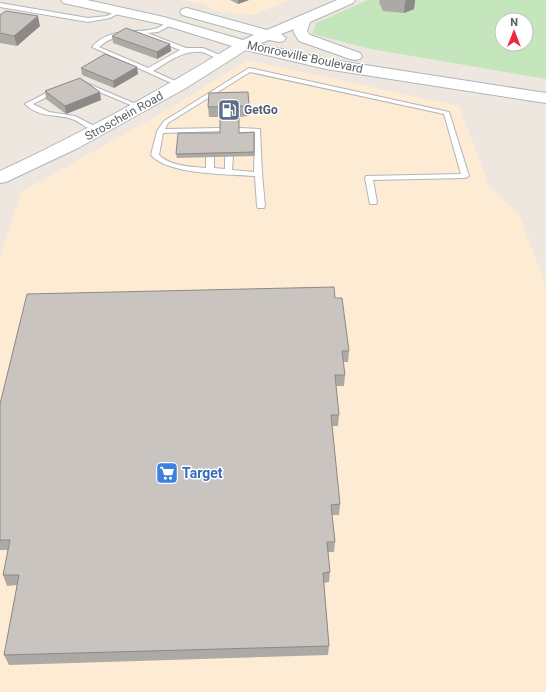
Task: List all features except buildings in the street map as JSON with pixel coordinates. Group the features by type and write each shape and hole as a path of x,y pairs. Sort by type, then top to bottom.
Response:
{"main road":[{"name":"Monroeville Boulevard","path":"68,0 171,23 244,45 326,64 546,98"},
{"name":"Stroschein Road","path":"0,178 98,130 180,85 244,45 276,18 319,0"},
{"name":"Stroschein Road","path":"260,33 304,18 348,0"},
{"name":"Monroeville Boulevard","path":"171,8 260,33 355,56 546,86"},
{"path":"304,18 300,31 304,38 355,56"}],"lane":[{"path":"0,6 88,20 108,17 120,11"},
{"path":"171,23 156,31 123,33 102,41 95,47 180,85"},
{"path":"138,31 184,50 203,50 224,58"},
{"path":"148,71 184,50"},
{"path":"258,174 210,170 192,166 182,168 160,160 155,155 160,131 166,122 248,70 447,114 465,176 369,178 372,202"},
{"path":"76,80 140,107"},
{"path":"63,87 28,104 47,114 73,117 98,130"},
{"path":"160,131 211,134 220,130"},
{"path":"239,130 258,130 258,174 261,206"},
{"path":"210,157 210,170"},
{"path":"228,157 228,171"}],"shaded area":[{"path":"180,0 289,0 254,15 219,12 202,4"},
{"path":"247,60 459,106 490,188 519,214 546,286 546,692 0,692 0,256 21,192 179,103"}],"green space":[{"path":"368,0 546,0 546,79 371,49 312,34 316,23"}],"place":[{"name":"GetGo","path":"229,110"},
{"name":"Target","path":"167,473"}]}
